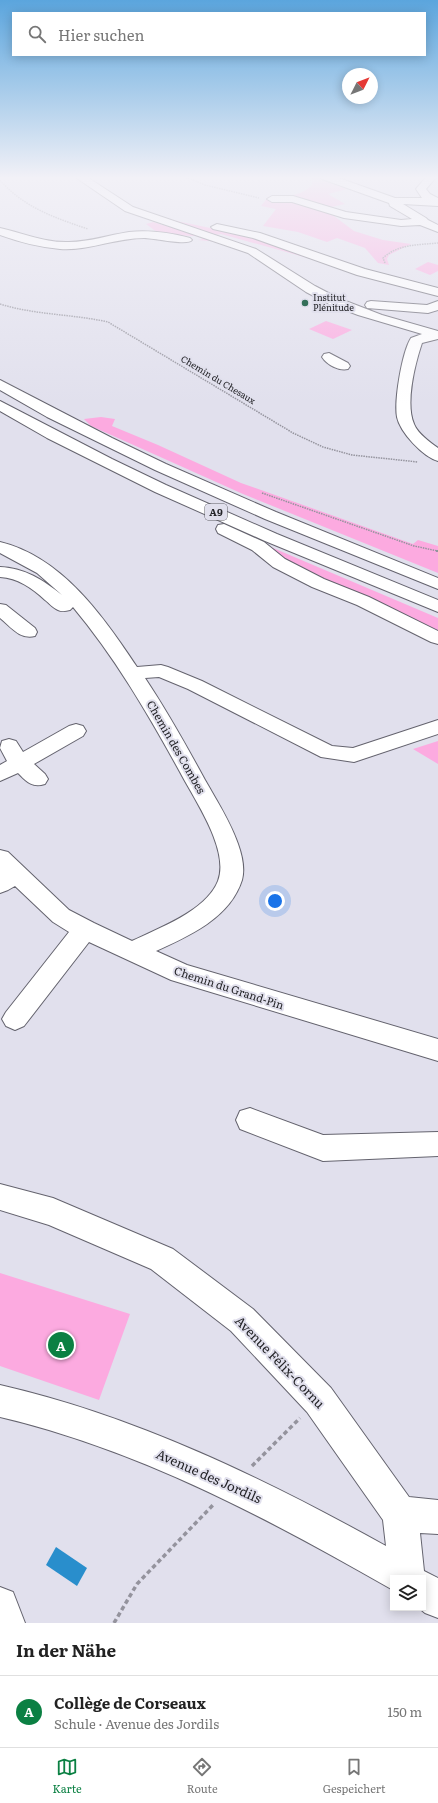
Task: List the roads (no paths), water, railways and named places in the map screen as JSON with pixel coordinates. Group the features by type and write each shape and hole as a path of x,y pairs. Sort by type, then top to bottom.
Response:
{"main road":[{"path":"255,253 272,263 314,296 334,309 347,306 437,334"},
{"path":"278,253 305,259 349,273 362,272"},
{"path":"307,253 362,272 438,292"},
{"path":"272,263 266,267 270,273 293,291"},
{"path":"314,296 334,296 377,306 428,309 438,305"},
{"path":"437,334 416,341 402,399 405,423 423,444 438,456"},
{"path":"329,357 343,366"},
{"name":"A9","path":"0,384 58,417 135,456 243,504 438,584"},
{"name":"A9","path":"0,405 72,445 169,491 438,607"},
{"path":"224,529 258,546 279,563 318,583 363,601 438,638"},
{"name":"Chemin des Combes","path":"0,547 42,569 64,587 88,612 98,625 132,673 219,824 229,847 230,880 224,893 214,906 192,921 131,952"},
{"path":"0,572 14,573 24,577 52,595 80,618 98,625"},
{"path":"0,609 28,632"},
{"path":"132,673 161,671 194,685 328,752 354,755 438,727"},
{"path":"0,774 64,737"},
{"path":"9,746 19,763 37,779"},
{"name":"Chemin du Grand-Pin","path":"5,872 61,916 85,930 180,973 438,1050"},
{"path":"15,1019 85,930"},
{"path":"250,1120 323,1148 438,1144"},
{"name":"Avenue Félix-Cornu","path":"0,1196 53,1212 162,1259 242,1320 319,1400 400,1514 407,1575"},
{"name":"Avenue des Jordils","path":"0,1401 23,1406 126,1439 245,1490 401,1575"},
{"path":"400,1514 438,1517"},
{"path":"426,1591 438,1600"},
{"path":"0,1605 7,1623"}],"water":[{"path":"56,1547 87,1568 77,1586 46,1565"}],"place":[{"name":"Institut Plénitude","path":"305,303"},
{"name":"Collège de Corseaux","path":"61,1345"}]}
